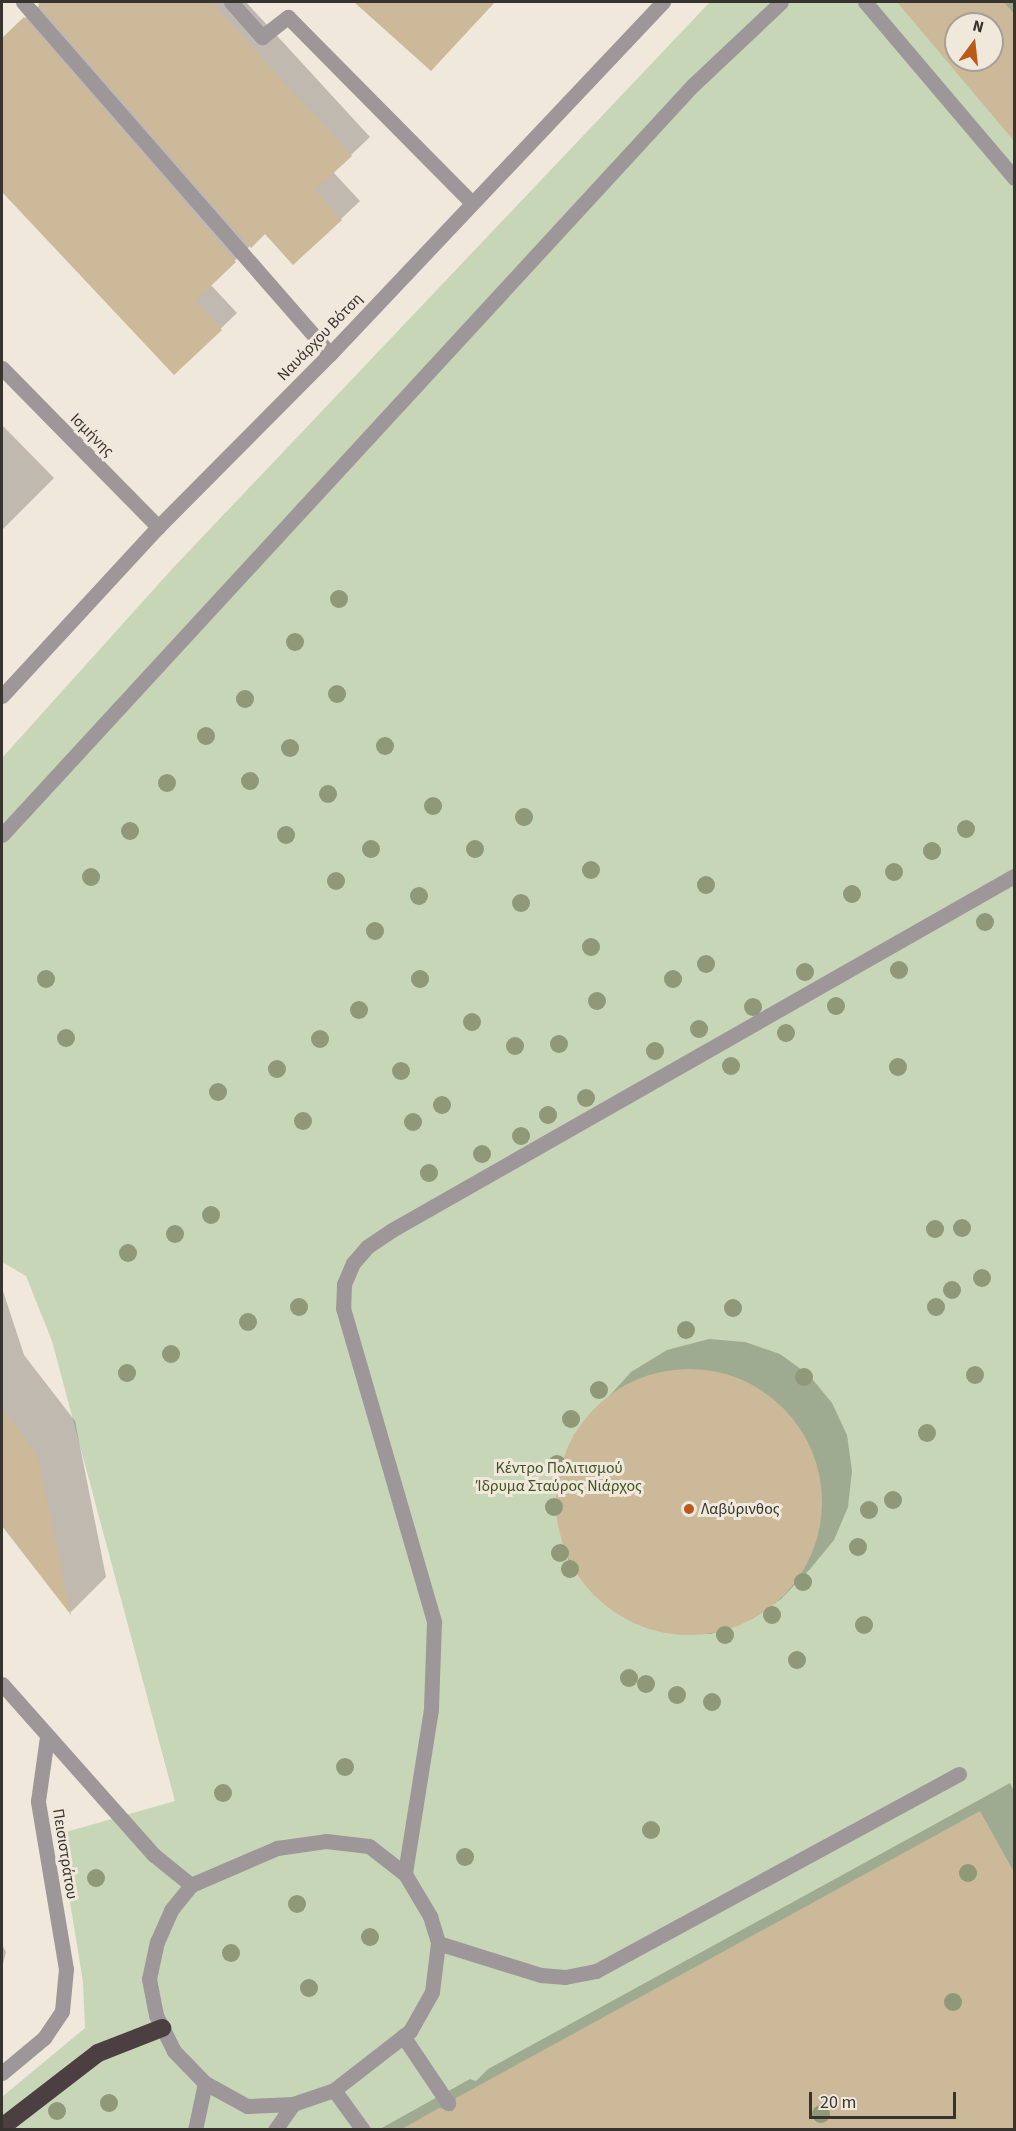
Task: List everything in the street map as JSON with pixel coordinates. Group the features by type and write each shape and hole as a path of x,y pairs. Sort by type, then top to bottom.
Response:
{"highway":[{"path":"2,2127 98,2053 162,2028"}],"street":[{"path":"23,2 330,354"},
{"path":"231,2 261,37 288,17 471,202"},
{"name":"Ναυάρχου Βότση","path":"2,696 158,527 330,354 471,202 663,2"},
{"path":"2,835 692,86 781,2"},
{"path":"865,2 1014,178"},
{"name":"Ισμήνης","path":"2,369 158,527"},
{"path":"405,1874 431,1709 434,1622 343,1308 344,1284 352,1263 367,1247 392,1230 1014,876"},
{"path":"2,1684 154,1855 191,1885"},
{"name":"Πεισιστράτου","path":"2,2073 44,2038 62,2011 66,1969 38,1801 47,1737"},
{"path":"438,1944 541,1975 565,1977 596,1971 959,1774"},
{"path":"326,1841 369,1846 405,1874 430,1916 438,1944 432,1992 403,2036 334,2090 293,2104 247,2106 205,2083 174,2051 162,2028 149,1979 157,1942 171,1910 191,1885 277,1848 326,1841"},
{"path":"403,2036 448,2103"},
{"path":"195,2130 205,2083"},
{"path":"334,2090 363,2130"},
{"path":"275,2130 293,2104"}],"green space":[{"name":"Κέντρο Πολιτισμού Ίδρυμα Σταύρος Νιάρχος","path":"710,2 1014,2 1014,2129 2,2129 2,2097 85,2028 83,1982 59,1834 175,1801 52,1341 26,1276 2,1262 2,758 173,568"}],"building":[{"path":"41,2 211,2 352,156 315,190 342,220 293,265 265,234 251,248 38,4"},
{"path":"354,2 495,2 431,71"},
{"path":"897,2 1004,2 1014,14 1014,141 956,72 1004,72 1004,12 944,12 944,58"},
{"path":"24,17 236,262 195,301 222,330 174,375 2,192 2,38"},
{"name":"Λαβύρινθος","path":"676,1369 702,1369 728,1374 752,1384 774,1399 792,1417 807,1439 817,1463 822,1502 817,1541 807,1565 792,1587 774,1605 752,1620 728,1630 702,1635 676,1635 650,1630 626,1620 604,1605 586,1587 571,1565 561,1541 556,1515 556,1489 561,1463 571,1439 586,1417 604,1399 626,1384 650,1374"},
{"path":"2,1408 38,1456 71,1615 2,1526"},
{"path":"980,1811 1014,1872 1014,2130 400,2130 439,2108 453,2111 456,2098"}],"place":[{"name":"Λαβύρινθος","path":"689,1509"}]}
